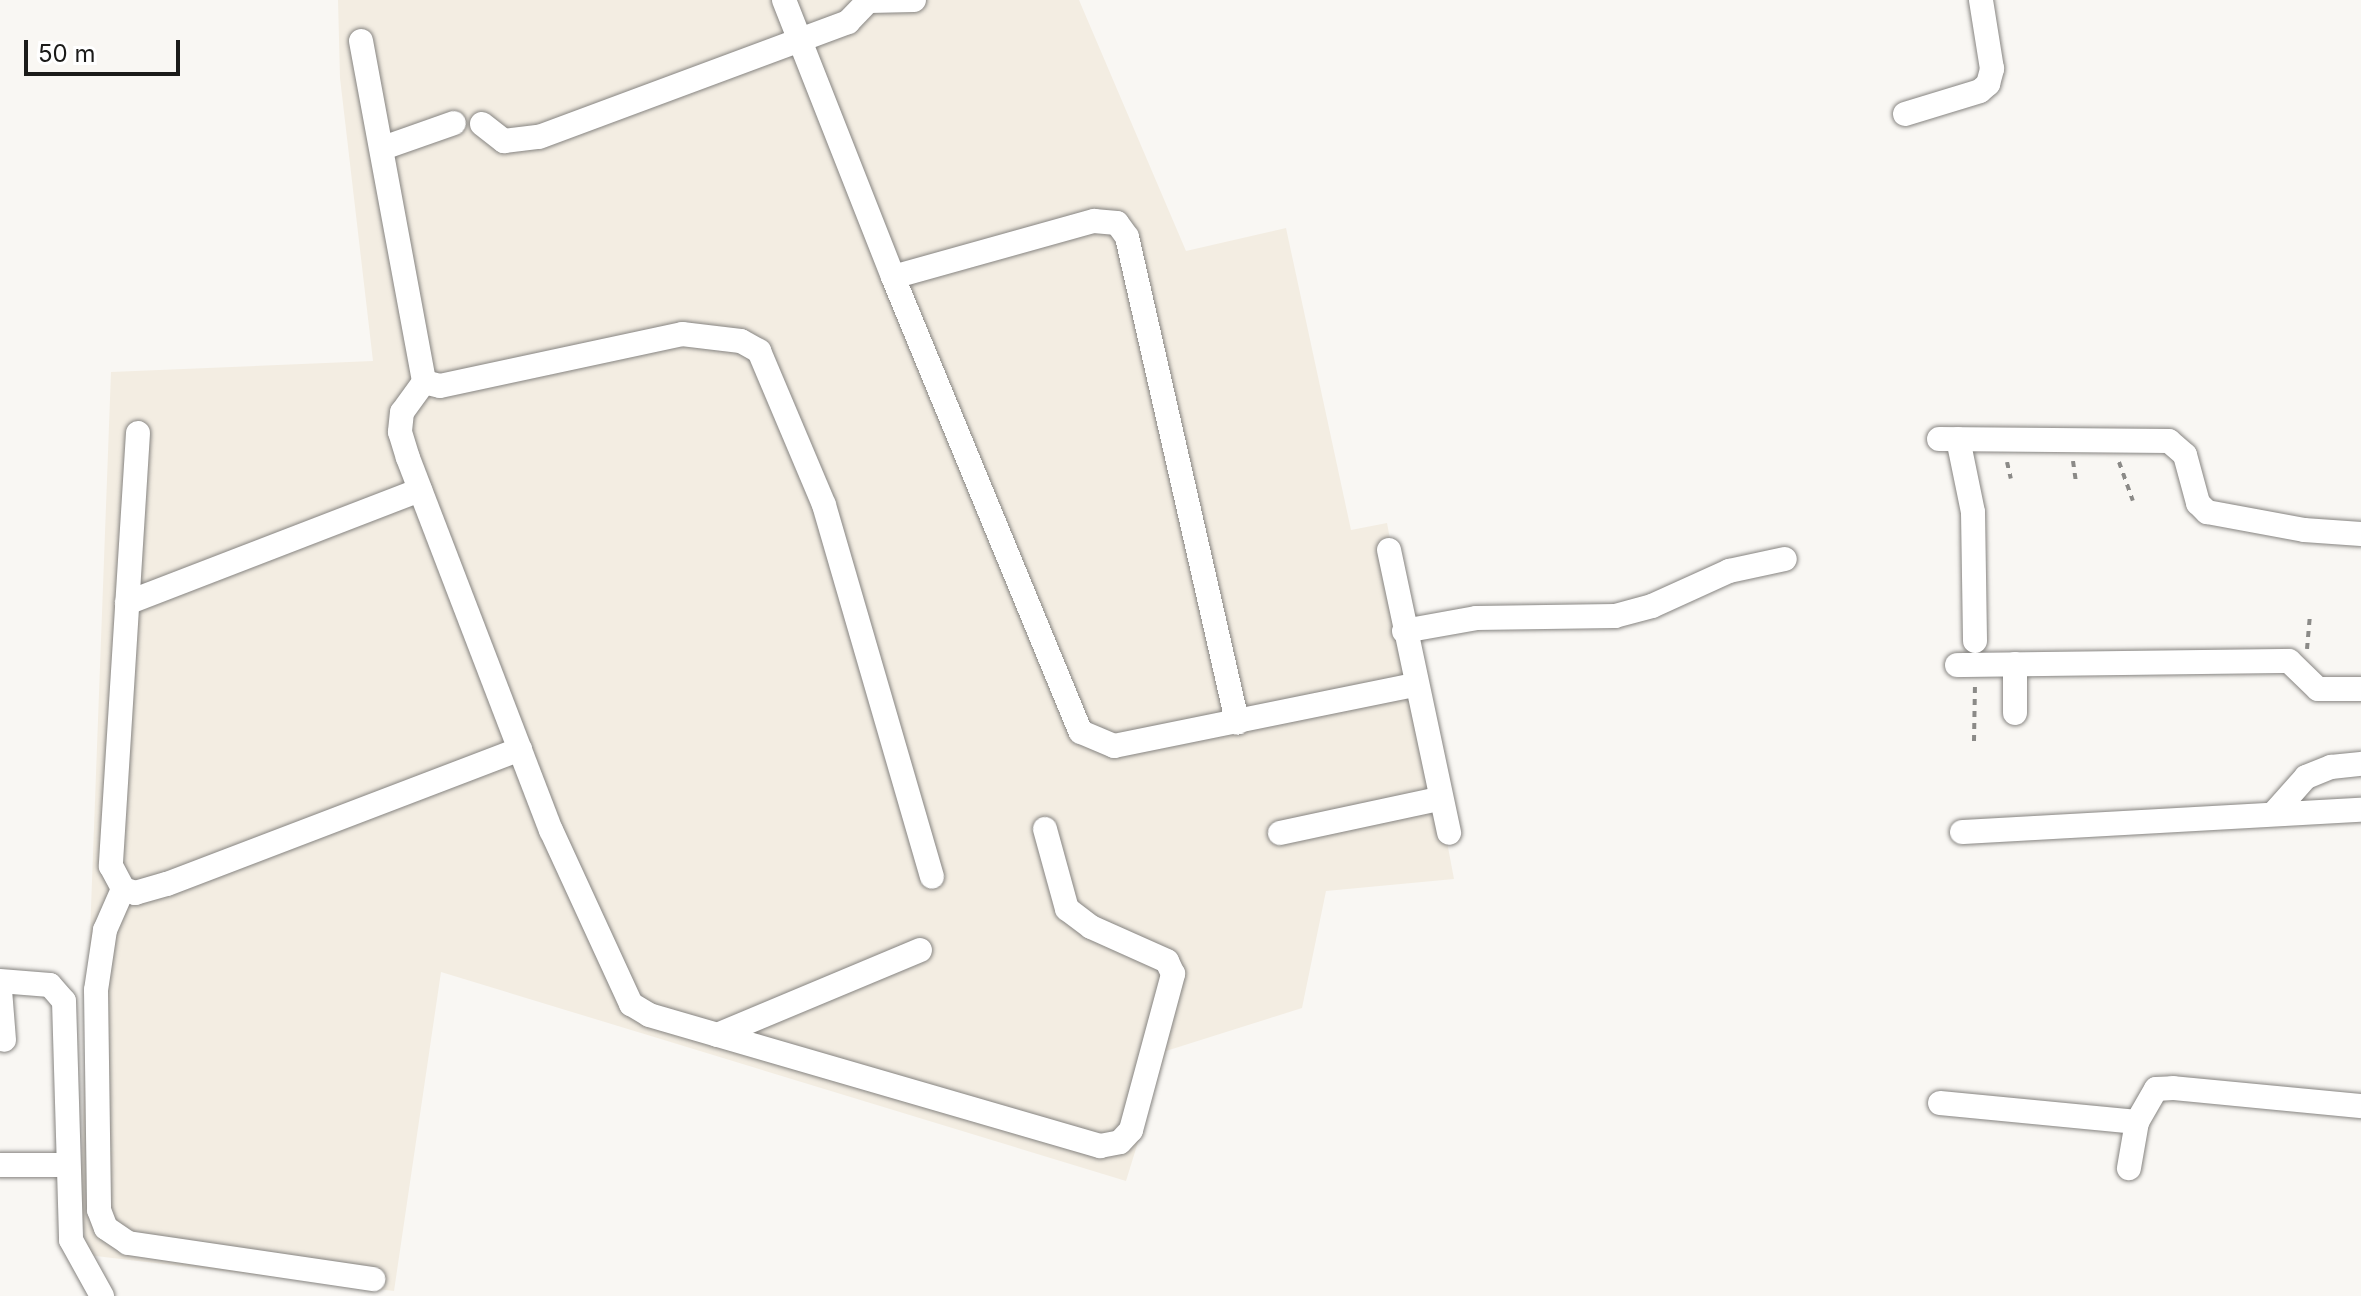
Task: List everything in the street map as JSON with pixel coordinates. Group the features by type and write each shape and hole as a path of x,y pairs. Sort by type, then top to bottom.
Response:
{"street":[{"path":"784,0 893,277 1081,732 1114,746 1413,685"},
{"path":"482,124 504,141 539,137 848,22 869,0 914,0"},
{"path":"1905,114 1980,91 1988,84 1992,69 1981,0"},
{"path":"361,41 424,382 402,412 400,432 520,749 631,1004 649,1015 1100,1146 1120,1142 1131,1130 1173,974 1167,961 1091,927 1067,909 1045,829"},
{"path":"383,148 454,123"},
{"path":"893,277 1094,221 1117,223 1127,237 1237,723"},
{"path":"424,382 440,386 682,334 741,341 759,351 824,505 932,877"},
{"path":"138,433 111,866 123,889 135,893 167,884 520,749"},
{"path":"2361,534 2304,530 2207,512 2198,503 2179,446 2158,439 1948,439 1973,512 1969,657 2015,664 2289,661 2318,689 2361,689"},
{"path":"127,603 420,490"},
{"path":"1389,550 1413,685 1438,799 1449,833"},
{"path":"1404,631 1476,618 1615,616 1652,606 1729,571 1785,559"},
{"path":"2015,664 2015,713"},
{"path":"2274,813 2306,777 2331,767 2361,764"},
{"path":"1280,833 1438,799"},
{"path":"1962,832 2361,810"},
{"path":"123,889 105,930 96,990 99,1210 106,1228 128,1243 373,1279"},
{"path":"717,1035 920,950"},
{"path":"0,981 50,985 64,1001 71,1240 102,1296"},
{"path":"0,990 4,1040"},
{"path":"2129,1168 2137,1122 2145,1100 2156,1089 2173,1088 2361,1106"},
{"path":"1940,1103 2137,1122"},
{"path":"0,1165 67,1165"}],"path":[{"path":"2111,439 2133,501"},
{"path":"2306,675 2310,614"},
{"path":"1969,657 1974,741"}],"shaded area":[{"path":"338,0 1079,0 1186,251 1286,228 1351,530 1387,523 1454,879 1326,891 1302,1008 1166,1051 1126,1181 441,972 394,1291 87,1255 80,1202 111,372 373,361 340,78"}]}
